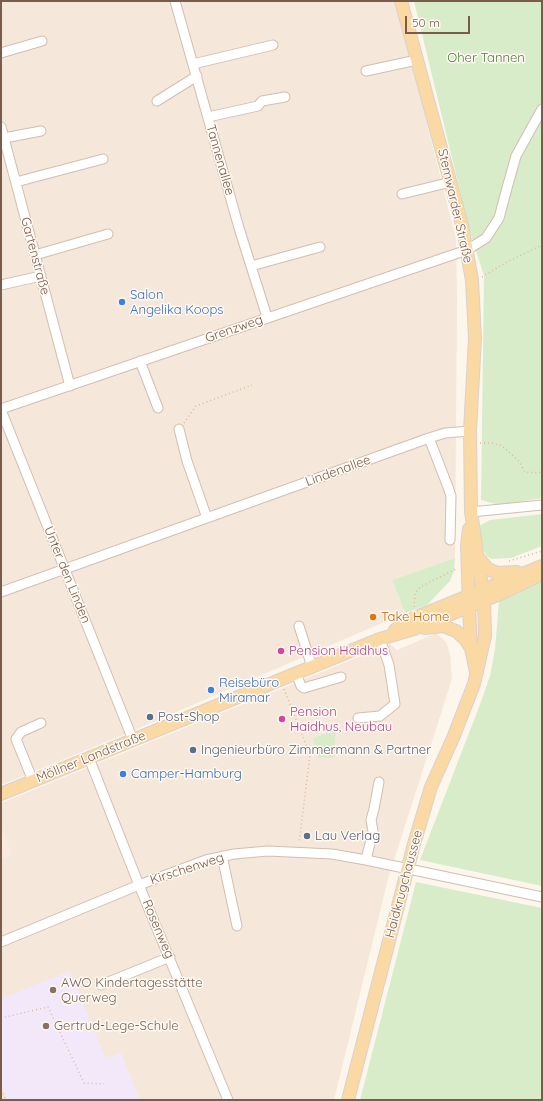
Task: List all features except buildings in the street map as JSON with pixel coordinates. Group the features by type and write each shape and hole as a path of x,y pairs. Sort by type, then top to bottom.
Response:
{"main road":[{"name":"Stemwarder Straße","path":"401,1 462,225 472,280 475,338 470,437 471,512 483,595"},
{"name":"Stemwarder Straße","path":"468,601 466,545 471,512"},
{"path":"477,556 488,569 497,573 538,570"},
{"name":"Möllner Landstraße","path":"1,794 380,639 538,570"},
{"name":"Haidkrugchaussee","path":"348,1100 406,869 431,787 453,738 477,673 485,636 483,595"},
{"path":"468,601 471,648 477,673"},
{"path":"414,623 449,628 461,634 471,648"}],"street":[{"name":"Tannenallee","path":"176,1 196,76 267,317"},
{"path":"1,53 42,41"},
{"path":"193,64 273,45"},
{"path":"366,71 418,60"},
{"path":"157,101 196,76"},
{"path":"208,117 258,106 262,101 285,97"},
{"name":"Grenzweg","path":"1,409 467,250 486,238 500,218 516,156 542,109"},
{"name":"Gartenstraße","path":"1,127 70,386"},
{"path":"4,138 41,130"},
{"path":"16,182 103,159"},
{"path":"402,194 451,182"},
{"path":"35,255 108,234"},
{"path":"251,266 320,247"},
{"path":"1,285 41,276"},
{"path":"140,361 158,408"},
{"name":"Unter den Linden","path":"1,409 133,740"},
{"path":"179,429 187,461 207,518"},
{"name":"Lindenallee","path":"1,592 429,438 445,433 470,437"},
{"path":"429,438 451,496 450,540"},
{"path":"471,512 542,505"},
{"path":"299,626 312,666"},
{"path":"358,718 380,716 395,704 388,665 380,639"},
{"path":"296,673 301,686 304,688 341,677"},
{"path":"34,781 16,739 21,732 41,723"},
{"name":"Rosenweg","path":"89,758 228,1100"},
{"path":"366,860 373,831 371,820 379,782"},
{"name":"Kirschenweg","path":"1,942 140,885 206,860 234,854 268,851 332,854 542,897"},
{"path":"222,856 237,926"},
{"path":"101,985 170,957"}],"path":[{"path":"472,280 484,276 507,262 542,245"},
{"path":"179,429 196,406 252,385"},
{"path":"470,437 502,446 518,460 525,472 537,474 542,472"},
{"path":"508,562 542,551"},
{"path":"414,623 413,613 415,594 420,587 458,568"},
{"path":"281,679 310,755 298,852"},
{"path":"1,1018 48,1006 84,1083 104,1084"},
{"path":"1,1090 6,1100"}],"shaded area":[{"path":"1,1 396,1 456,239 457,297 455,558 392,580 405,613 128,733 1,785"},
{"path":"436,633 446,642 450,654 452,679 388,879 334,1100 1,1100 1,803 390,644 397,650"},
{"path":"1,827 12,855 1,859"},
{"name":"Gertrud-Lege-Schule","path":"70,971 105,1058 121,1053 140,1100 8,1100 1,1085 1,999"}],"green space":[{"name":"Oher Tannen","path":"414,1 542,1 542,498 499,505 481,500 484,276 469,228"},
{"path":"542,514 542,546 511,558 491,559 486,555 481,543 479,526 490,520"},
{"path":"455,558 454,571 450,581 427,605 405,613 392,580"},
{"path":"542,581 542,886 420,860 490,676 495,649 499,601"},
{"path":"336,730 333,758 317,757 313,738"},
{"path":"416,882 542,908 542,1100 360,1100"}],"place":[{"name":"Salon Angelika Koops","path":"122,302"},
{"name":"Take Home","path":"373,617"},
{"name":"Pension Haidhus","path":"281,651"},
{"name":"Reisebüro Miramar","path":"211,690"},
{"name":"Post-Shop","path":"150,717"},
{"name":"Pension Haidhus, Neubau","path":"282,719"},
{"name":"Ingenieurbüro Zimmermann & Partner","path":"193,750"},
{"name":"Camper-Hamburg","path":"123,774"},
{"name":"Lau Verlag","path":"307,836"},
{"name":"AWO Kindertagesstätte Querweg","path":"53,990"},
{"name":"Gertrud-Lege-Schule","path":"46,1026"}]}
